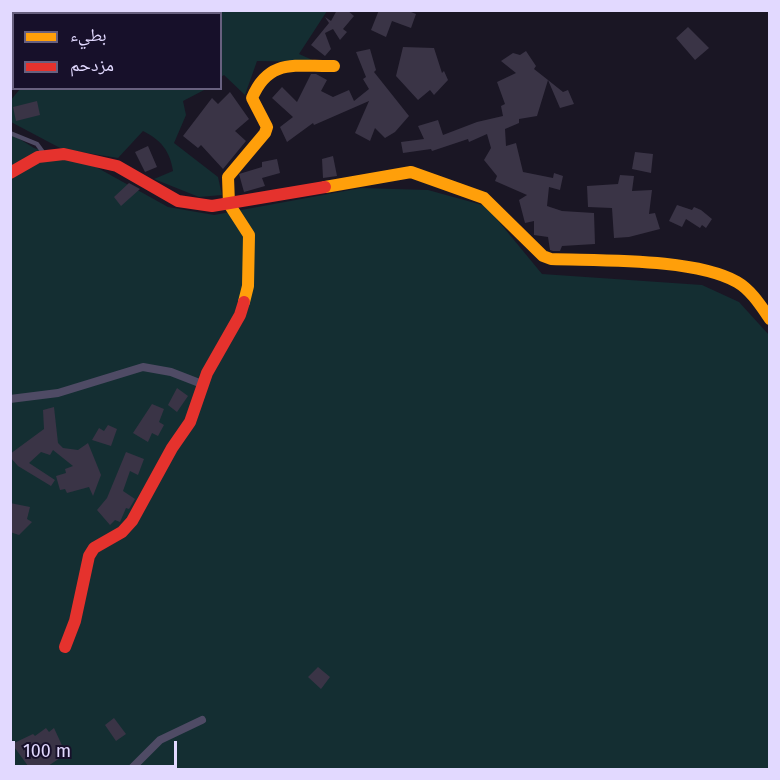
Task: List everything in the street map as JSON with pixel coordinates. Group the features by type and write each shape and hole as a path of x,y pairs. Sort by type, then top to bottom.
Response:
{"street":[{"path":"65,647 75,621 89,556 94,548 122,532 132,521 172,448 190,422 202,384 212,362 240,315 248,286 249,235 233,214 229,204 228,177 232,169 265,133 267,127 252,98 263,75 282,66 334,66"},
{"path":"10,174 45,154 64,154 117,166 186,204 212,206 411,172 484,198 543,256 551,259 624,263 718,275 743,285 770,319"},
{"path":"10,399 58,393 143,367 171,372 202,384"},
{"path":"130,770 153,744 202,720"}],"lane":[{"path":"10,133 37,144 45,154"}],"green space":[{"path":"11,10 58,11 12,12 11,73"},
{"path":"82,10 327,11 299,54 317,62 257,61 245,95 224,75 222,76 222,12 80,12"},
{"path":"19,90 204,90 183,101 186,115 174,143 218,177 222,195 199,197 154,179 173,171 172,164 164,147 143,131 118,158 62,149 11,122 10,101"},
{"path":"10,133 34,148 96,167 168,207 214,215 361,188 428,190 486,206 542,274 702,285 739,302 769,335 769,769 13,769 10,767"}],"building":[{"path":"337,10 347,10 354,16 343,29 347,32 340,40 333,29 325,33 331,49 325,56 311,45 329,23 325,17 331,21"},
{"path":"379,10 406,10 416,14 411,28 392,21 386,37 371,30"},
{"path":"688,27 709,48 695,60 676,38"},
{"path":"403,47 434,48 442,73 444,71 448,80 434,95 430,90 418,100 396,76"},
{"path":"370,49 376,70 374,72 409,116 395,132 385,138 375,128 370,141 355,133 369,101 314,125 313,123 287,142 280,127 293,117 272,98 282,87 297,102 311,74 316,74 327,80 321,91 333,97 349,90 354,101 369,89 363,79 366,77 356,52"},
{"path":"526,51 536,66 534,69 548,80 537,116 519,119 519,123 505,129 506,146 516,143 523,172 553,178 554,173 563,176 560,190 549,187 547,206 562,211 594,213 595,244 562,246 560,251 553,251 550,250 548,237 534,235 534,221 525,223 519,200 527,195 495,181 497,176 484,160 491,148 487,134 469,142 468,139 432,151 431,149 403,153 401,142 424,139 418,126 438,120 443,135 477,122 503,116 501,106 505,104 497,82 516,73 501,61 513,53 520,55"},
{"path":"548,80 563,92 568,90 574,104 560,108"},
{"path":"230,92 249,119 235,131 246,141 223,169 201,145 198,148 183,136 212,98 218,104"},
{"path":"37,101 40,115 16,121 13,107"},
{"path":"148,146 157,167 145,172 135,152"},
{"path":"635,152 653,154 651,173 632,169"},
{"path":"333,156 337,176 323,178 322,159"},
{"path":"277,159 280,173 262,178 265,186 244,192 239,174 262,167 262,162"},
{"path":"620,175 634,176 632,191 652,190 649,214 655,213 660,229 629,237 614,238 612,208 588,207 587,186 618,184"},
{"path":"129,183 140,189 121,206 114,197"},
{"path":"677,205 692,210 694,207 712,219 706,228 702,225 700,228 686,219 682,227 669,221"},
{"path":"177,388 188,396 177,412 168,405"},
{"path":"152,404 164,409 159,422 164,425 158,436 152,433 148,442 133,433"},
{"path":"54,407 58,443 63,448 78,450 88,443 101,475 93,496 89,487 67,493 65,489 60,490 56,476 66,473 65,469 73,466 53,450 50,455 41,452 29,463 55,480 51,486 18,466 10,457 10,454 44,429 43,410"},
{"path":"108,425 117,429 111,446 92,440 99,428 104,431"},
{"path":"126,452 144,459 138,475 130,471 123,491 135,499 129,509 126,508 120,522 115,520 110,525 97,510 107,498"},
{"path":"10,503 30,507 27,519 32,522 19,535 10,532"},
{"path":"318,667 330,677 321,689 308,677"},
{"path":"114,718 126,734 116,741 105,725"},
{"path":"46,728 49,732 54,728 66,754 42,770 31,770 12,744 33,734 35,736"}],"traffic: slow":[{"path":"244,302 248,286 249,235 229,204 228,177 265,133 267,127 252,98 259,85 276,70 296,66 334,66"},
{"path":"325,187 411,172 484,198 543,256 551,259 647,262 719,274 747,289 770,319"}],"traffic: jam":[{"path":"10,173 38,157 64,154 117,166 178,201 212,206 325,187"},
{"path":"65,647 75,621 89,556 94,548 122,532 132,521 172,448 190,422 207,373 240,315 244,302"}]}
